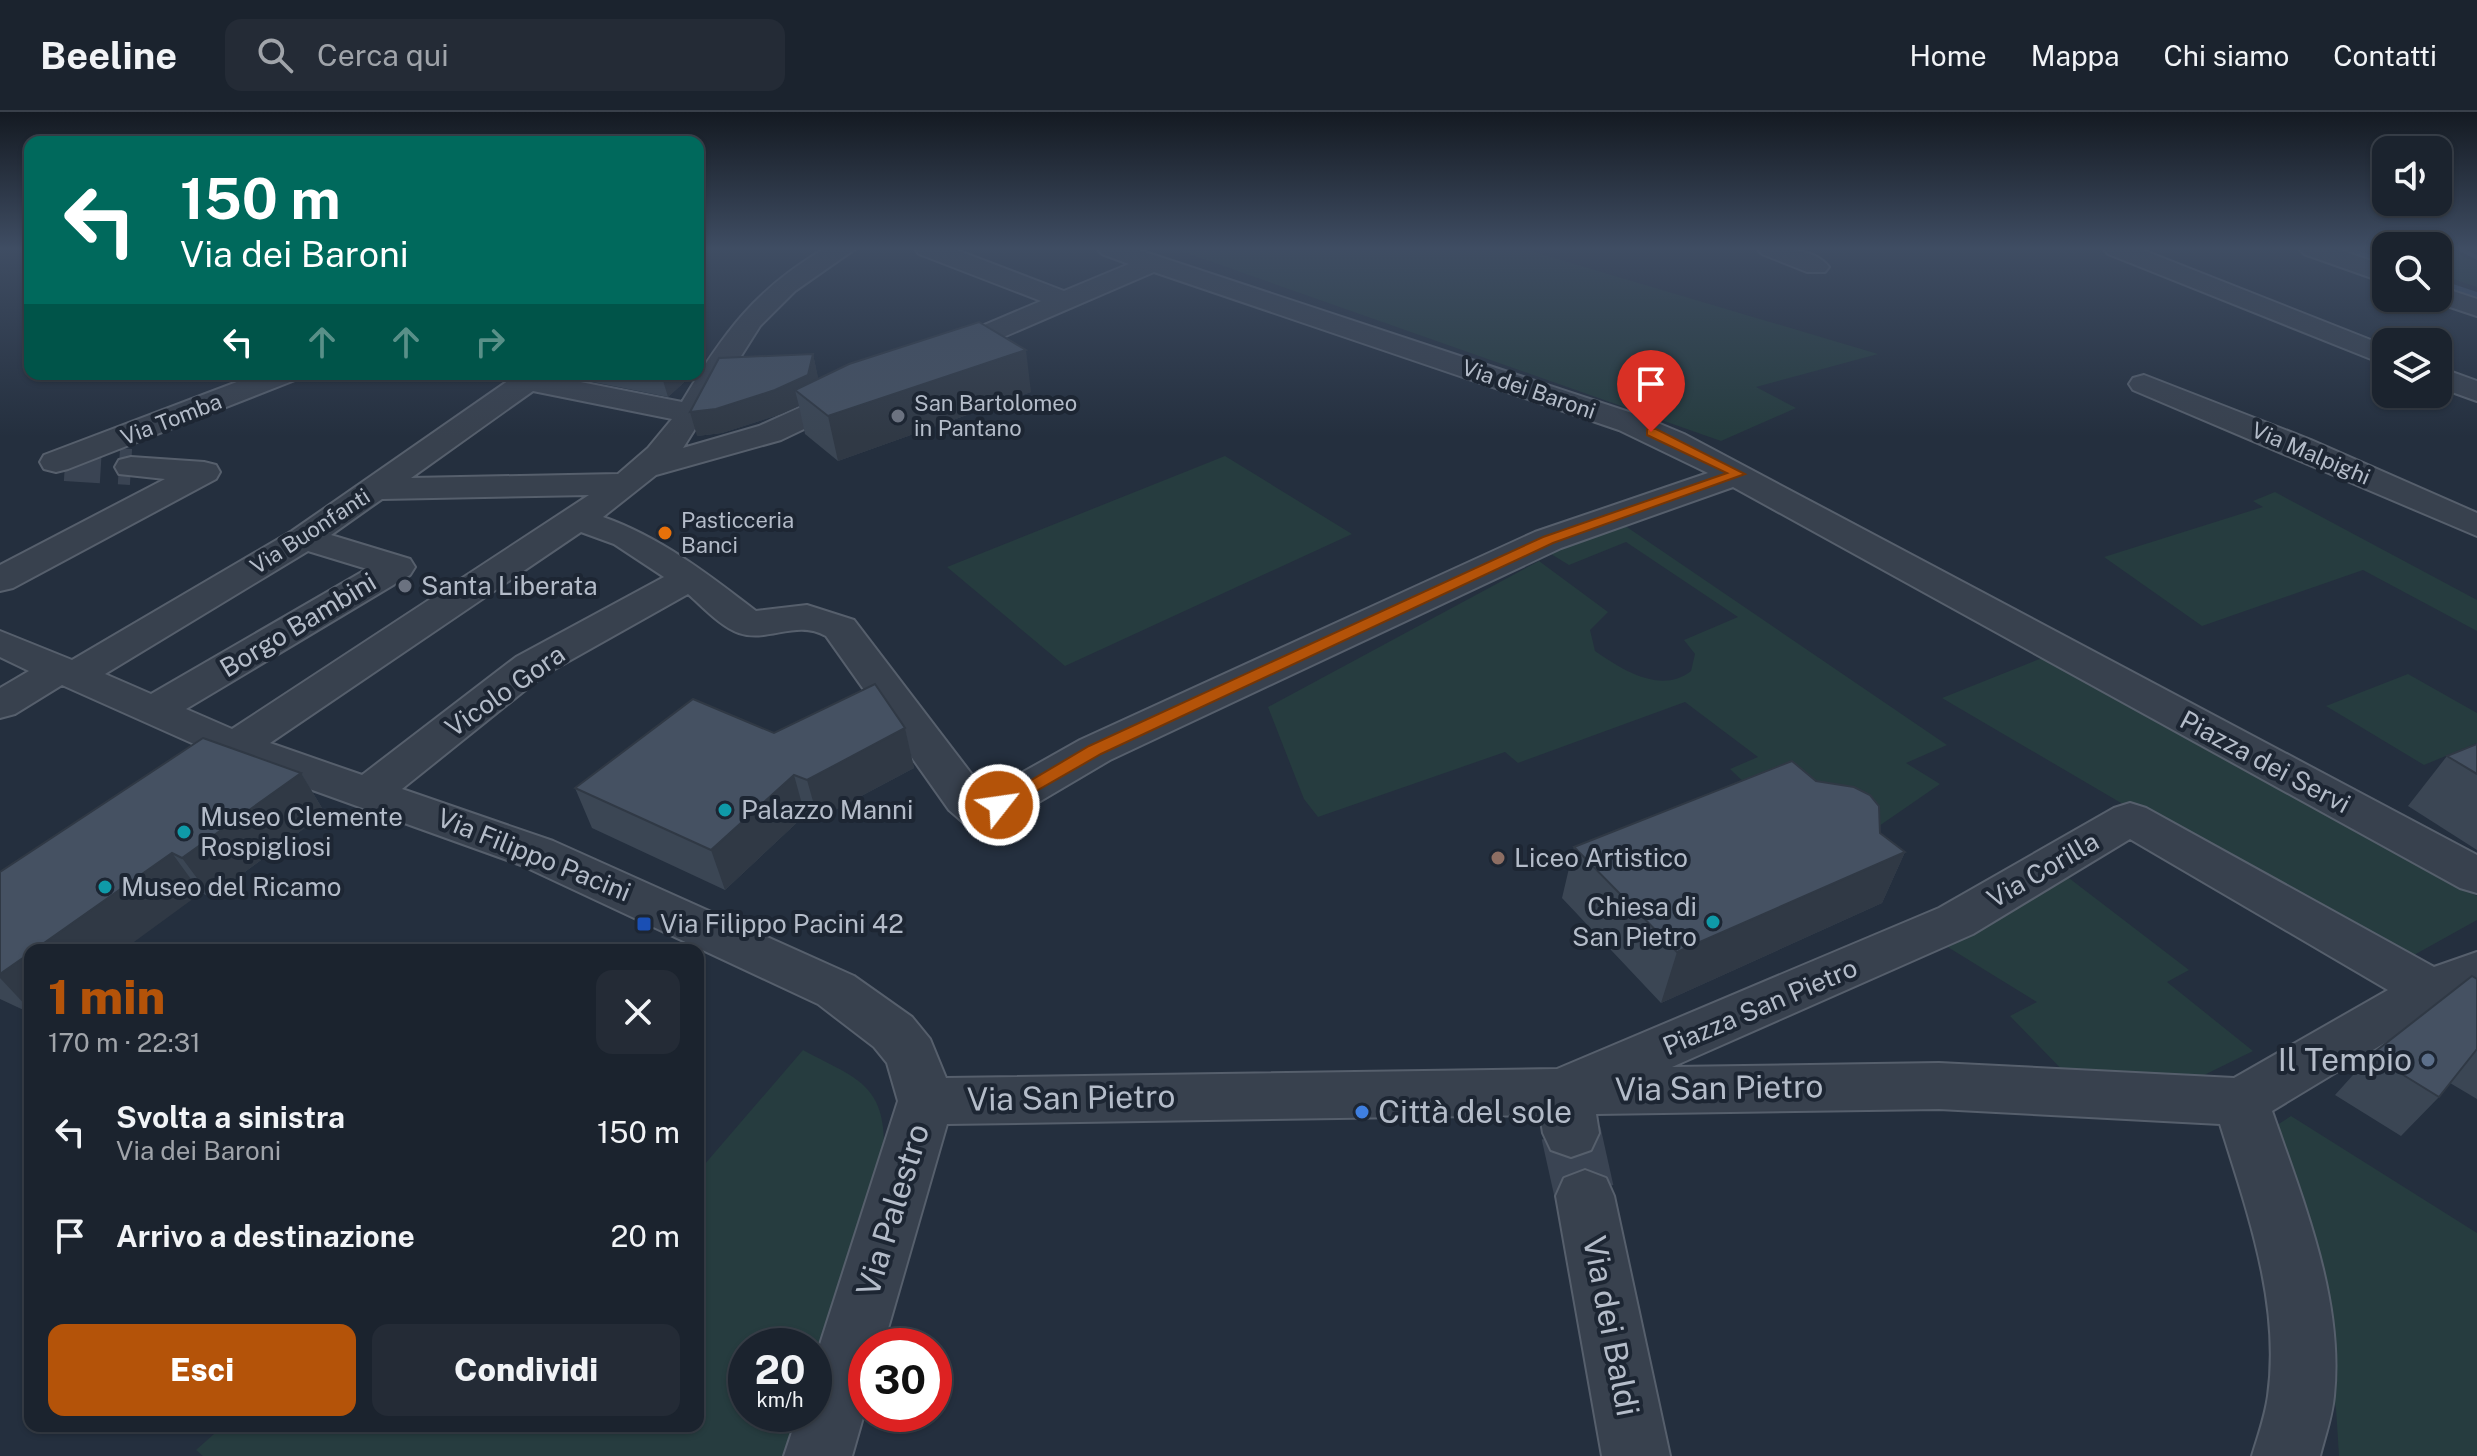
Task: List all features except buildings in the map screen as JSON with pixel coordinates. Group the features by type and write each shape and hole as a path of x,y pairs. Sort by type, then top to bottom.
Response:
{"street":[{"path":"182,782 577,519 634,476 669,442 738,333 757,312"},
{"path":"375,489 526,484 634,476 770,433 900,372 1043,312"},
{"name":"Via dei Baroni","path":"1302,312 1630,423 1738,474 2053,646"},
{"path":"2275,312 2372,350"},
{"name":"Via Tomba","path":"61,463 270,380"},
{"name":"Via Buonfanti","path":"0,705 66,673 304,538 529,380"},
{"path":"542,380 692,409"},
{"path":"2452,382 2477,392"},
{"name":"Via Malpighi","path":"2144,384 2300,447 2477,526"},
{"path":"0,580 204,472 131,467"},
{"path":"577,519 626,537 690,578 748,624 806,615 825,617 840,628 965,799 980,812 999,805 1095,750 1548,540 1738,474"},
{"name":"Borgo Bambini","path":"156,709 397,567 304,538"},
{"name":"Vicolo Gora","path":"369,792 530,666 690,578"},
{"path":"315,616 393,641"},
{"name":"Via Filippo Pacini","path":"0,643 156,709 234,746 549,858 836,990 893,1032 911,1054 926,1101"},
{"name":"Piazza dei Servi","path":"2053,646 2477,876"},
{"name":"Via Corilla","path":"1956,921 2130,819 2454,980"},
{"name":"Piazza San Pietro","path":"1567,1112 1956,921"},
{"path":"2286,1456 2301,1395 2301,1343 2278,1216 2241,1102 2454,980"},
{"name":"Via San Pietro","path":"926,1101 1567,1112 1939,1086 2241,1102"},
{"name":"Via Palestro","path":"818,1456 926,1101"},
{"name":"Via dei Baldi","path":"1585,1196 1636,1456"}],"green space":[{"path":"1353,312 1735,312 1878,354 1756,387 1796,408 1721,441"},
{"path":"1225,456 1352,534 1065,666 947,567"},
{"path":"2275,492 2477,600 2477,631 2363,570 2202,626 2104,557 2263,507 2253,501"},
{"path":"1618,521 1947,745 1906,763 1940,784 1850,846 1774,811 1730,769 1758,757 1685,702 1518,763 1505,752 1318,817 1304,799 1268,707 1539,561 1608,612 1590,630 1595,651 1629,672 1654,680 1667,681 1691,671 1695,654 1684,640 1738,617 1626,542 1569,565 1551,554"},
{"path":"2052,654 2477,896 2477,920 2405,960 2145,817 1942,698"},
{"path":"2408,674 2477,713 2477,743 2424,765 2326,706"},
{"path":"2065,875 2189,970 2167,982 2253,1051 2198,1078 2071,1079 2010,1016 2037,1002 1938,941"},
{"path":"803,1050 850,1075 872,1095 883,1125 884,1146 825,1328 728,1328 728,1432 791,1432 783,1456 203,1456 196,1450 216,1432 704,1432 704,1165"},
{"path":"2291,1116 2477,1233 2477,1456 2339,1456 2336,1408 2274,1127"}],"tunnel":[{"path":"65,463 131,467"},
{"path":"1571,1133 1585,1196"}],"place":[{"name":"San Bartolomeo in Pantano","path":"898,416"},
{"name":"Pasticceria Banci","path":"665,533"},
{"name":"Santa Liberata","path":"405,586"},
{"name":"Palazzo Manni","path":"725,810"},
{"name":"Museo Clemente Rospigliosi","path":"184,832"},
{"name":"Liceo Artistico","path":"1498,858"},
{"name":"Museo del Ricamo","path":"105,887"},
{"name":"Chiesa di San Pietro","path":"1713,922"},
{"name":"Via Filippo Pacini 42","path":"644,924"},
{"name":"Il Tempio","path":"2428,1060"},
{"name":"Città del sole","path":"1362,1112"}],"route":[{"path":"999,805 1095,750 1548,540 1738,474 1651,432"}]}
